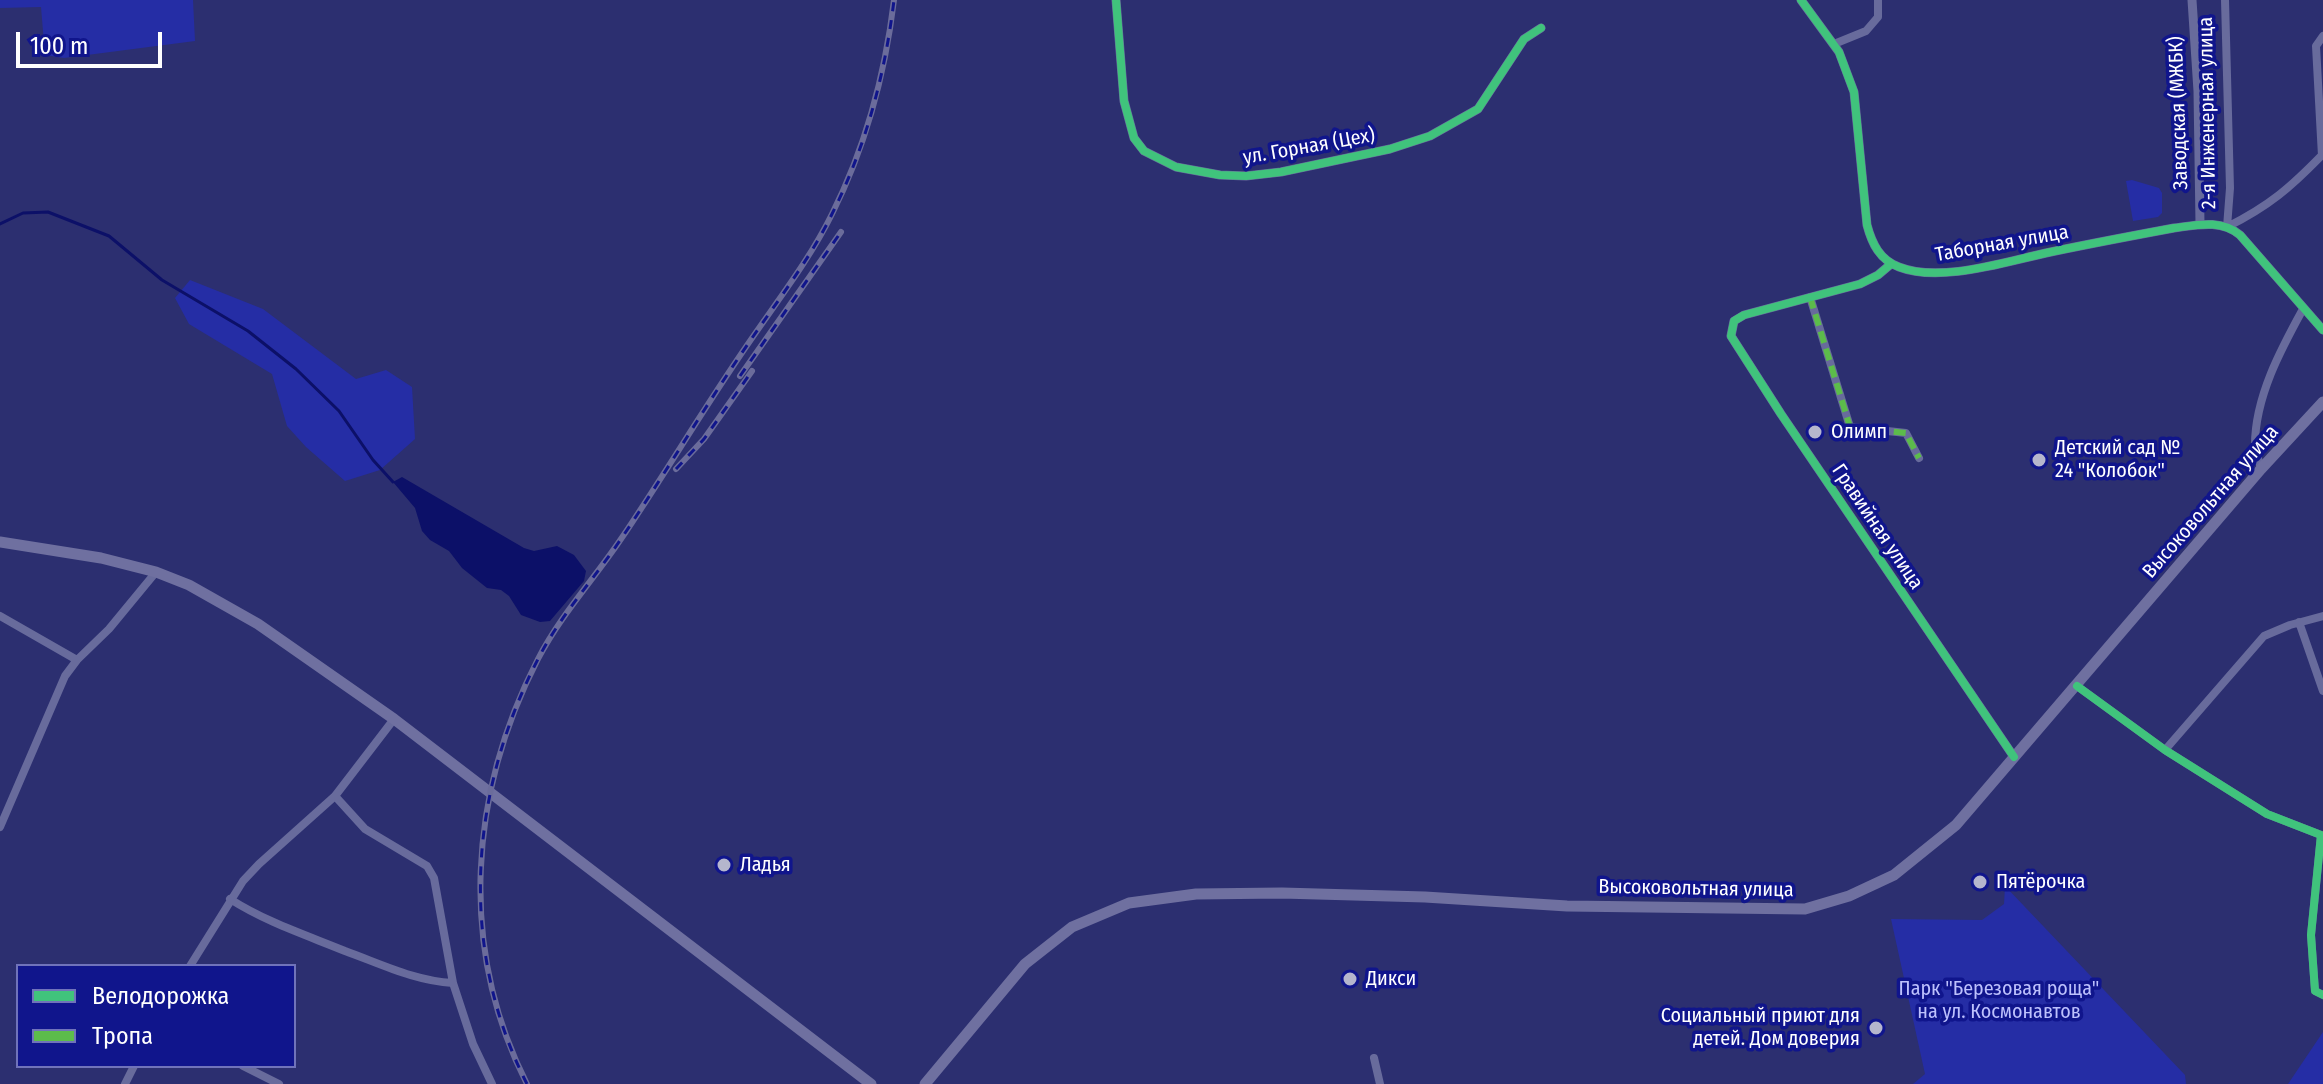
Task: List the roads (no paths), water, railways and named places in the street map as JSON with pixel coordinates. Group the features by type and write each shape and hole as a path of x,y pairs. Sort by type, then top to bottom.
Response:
{"main road":[{"name":"Высоковольтная улица","path":"925,1084 1025,964 1072,927 1129,903 1196,894 1282,893 1425,897 1567,906 1805,909 1849,896 1894,875 1956,825 2261,469 2323,402"},
{"path":"0,542 101,558 156,572 189,585 258,624 394,719 871,1084"}],"street":[{"name":"ул. Горная (Цех)","path":"1116,0 1124,101 1134,138 1144,151 1176,167 1220,175 1281,172 1390,149 1430,136 1478,109 1524,39 1541,28"},
{"path":"1801,0 1839,52 1854,92 1867,225 1872,242 1891,264 1860,284 1810,297 1850,427 1906,433 1919,458"},
{"path":"1834,44 1866,31 1878,17 1878,0"},
{"name":"Заводская (МЖБК)","path":"2192,0 2198,91 2200,224"},
{"name":"2-я Инженерная улица","path":"2225,0 2230,188 2227,227 2256,252 2323,330"},
{"path":"2227,227 2288,191 2322,155 2316,46 2323,36"},
{"name":"Таборная улица","path":"1891,264 1914,272 1955,271 2200,224 2227,227"},
{"name":"Гравийная улица","path":"1810,297 1744,315 1734,321 1731,330 1735,344 2014,757"},
{"path":"2261,469 2255,446 2261,401 2303,309"},
{"path":"0,827 65,676 156,572"},
{"path":"0,616 77,660"},
{"path":"2165,750 2264,636 2323,616"},
{"path":"2299,622 2323,691"},
{"path":"2077,686 2165,750 2267,814 2322,835 2311,935 2315,991 2323,995"},
{"path":"191,964 230,899 259,864 335,796 394,719"},
{"path":"335,796 365,829 427,866 434,878 453,983 473,1044 492,1084"},
{"path":"230,899 254,914 409,976 453,983"},
{"path":"1374,1058 1380,1084"},
{"path":"247,1068 279,1084"}],"waterway":[{"path":"0,224 23,213 48,212 109,236 162,280 248,331 296,369 339,411 373,460 393,482"}],"railway":[{"path":"527,1084 505,1032 490,979 482,925 481,871 486,816 497,763 515,710 556,628 621,539 823,231 855,162 872,110 894,0"},
{"path":"740,376 841,232"},
{"path":"676,469 704,439 752,371"}],"place":[{"name":"Олимп","path":"1815,432"},
{"name":"Детский сад № 24 \"Колобок\"","path":"2039,460"},
{"name":"Ладья","path":"724,865"},
{"name":"Пятёрочка","path":"1980,882"},
{"name":"Дикси","path":"1350,979"},
{"name":"Социальный приют для детей. Дом доверия","path":"1876,1028"}],"park label":[{"name":"Парк \"Березовая роща\" на ул. Космонавтов","path":"1999,1000"}]}
